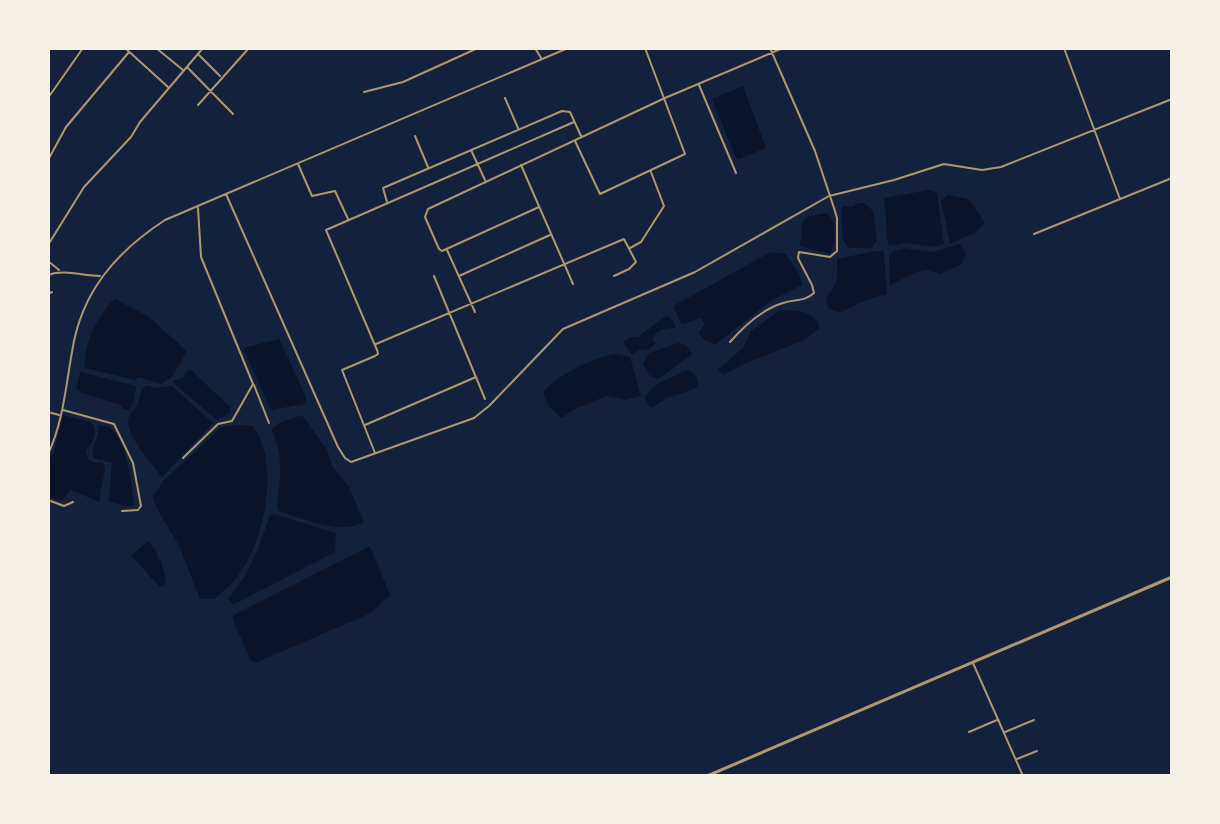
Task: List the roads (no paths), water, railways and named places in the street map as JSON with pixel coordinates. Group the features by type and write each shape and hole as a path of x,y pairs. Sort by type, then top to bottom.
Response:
{"street":[{"path":"48,98 83,48"},
{"path":"125,48 169,87"},
{"path":"156,48 183,71"},
{"path":"198,105 249,48"},
{"path":"364,92 403,82 478,48"},
{"path":"535,48 542,59"},
{"path":"48,454 62,410 75,334 83,310 117,257 149,231 165,220 568,48"},
{"path":"575,140 600,194 686,153 645,48"},
{"path":"730,342 754,319 780,304 804,300 814,293 797,254 802,251 830,257 835,254 837,218 815,151 770,48"},
{"path":"539,207 442,251 425,211 665,98 783,48"},
{"path":"1064,48 1120,199"},
{"path":"48,245 84,187 131,137 201,49"},
{"path":"48,160 66,127 129,52"},
{"path":"198,54 221,77"},
{"path":"187,67 233,114"},
{"path":"699,84 736,173"},
{"path":"505,98 519,130"},
{"path":"226,194 338,447 351,462 474,418 563,329 695,272 829,196 944,164 982,170 1001,167 1172,99"},
{"path":"387,203 383,188 566,110 570,112 581,137"},
{"path":"375,454 342,370 378,354 326,230 574,122"},
{"path":"415,136 429,168"},
{"path":"471,150 486,181"},
{"path":"297,163 312,196 335,191 349,220"},
{"path":"521,165 573,284"},
{"path":"630,248 641,242 664,206 651,171"},
{"path":"1034,234 1172,178"},
{"path":"198,207 197,236 201,257 269,423"},
{"path":"459,276 551,234"},
{"path":"375,344 623,238 630,248 634,265 614,276"},
{"path":"447,249 475,312"},
{"path":"48,261 60,271 81,276 102,276"},
{"path":"48,275 60,271"},
{"path":"434,276 485,399"},
{"path":"364,426 476,377"},
{"path":"183,458 218,424 232,421 253,384"},
{"path":"62,410 114,424 118,428 135,469 141,506 138,510 122,511"},
{"path":"48,412 60,416"},
{"path":"48,500 64,506 73,502"},
{"path":"707,776 1172,577"},
{"path":"973,662 1023,776"},
{"path":"969,732 998,719"},
{"path":"1004,732 1034,720"},
{"path":"1016,760 1037,751"}],"water":[{"path":"743,86 766,148 739,159 712,99"},
{"path":"929,190 937,193 944,244 935,247 906,243 888,246 884,198"},
{"path":"948,195 969,199 985,223 974,233 950,244 941,201"},
{"path":"864,203 873,211 877,240 872,248 848,248 843,239 841,210 843,206 852,207"},
{"path":"827,213 833,222 834,233 830,254 800,246 802,224 806,217"},
{"path":"960,244 966,253 962,264 940,274 926,270 917,272 890,285 889,258 893,251 905,248 932,252"},
{"path":"883,251 884,254 887,295 869,299 840,313 829,309 826,299 836,280 837,259"},
{"path":"771,252 786,254 802,285 769,302 715,345 699,333 705,323 700,318 681,323 673,306"},
{"path":"115,299 149,317 187,351 172,377 161,384 85,368 86,350 93,330"},
{"path":"780,310 809,314 820,328 802,341 723,375 718,370 744,347 751,331"},
{"path":"667,315 676,328 659,331 652,339 656,343 632,355 623,342 638,337"},
{"path":"279,339 306,397 305,404 271,410 243,348"},
{"path":"678,343 686,345 692,353 690,356 658,379 649,375 643,363 649,353"},
{"path":"615,354 630,357 641,396 625,400 606,396 564,417 549,406 543,393 555,381 586,363"},
{"path":"190,369 230,407 231,413 217,420 176,385 173,381 184,377"},
{"path":"687,370 696,377 697,388 665,399 652,408 647,404 645,397 655,385"},
{"path":"80,372 136,386 130,409 124,410 121,405 76,389"},
{"path":"146,385 155,388 172,386 213,423 162,477 141,450 129,426 128,420"},
{"path":"63,415 90,422 95,427 95,435 86,452 88,459 94,463 102,462 105,468 99,502 71,490 61,501 48,497 48,462 54,452"},
{"path":"302,415 327,450 333,467 349,487 364,522 333,527 279,511 279,457 271,430 279,423"},
{"path":"99,425 116,434 122,445 134,506 109,501 112,463 93,458"},
{"path":"253,426 264,449 267,483 263,519 251,553 233,582 214,599 200,599 179,546 153,497 163,481 221,427"},
{"path":"270,515 336,533 335,552 233,605 228,599 248,570"},
{"path":"148,541 158,555 164,573 166,584 160,587 131,556"},
{"path":"370,546 390,595 369,614 255,663 251,661 232,618 234,615"}]}
